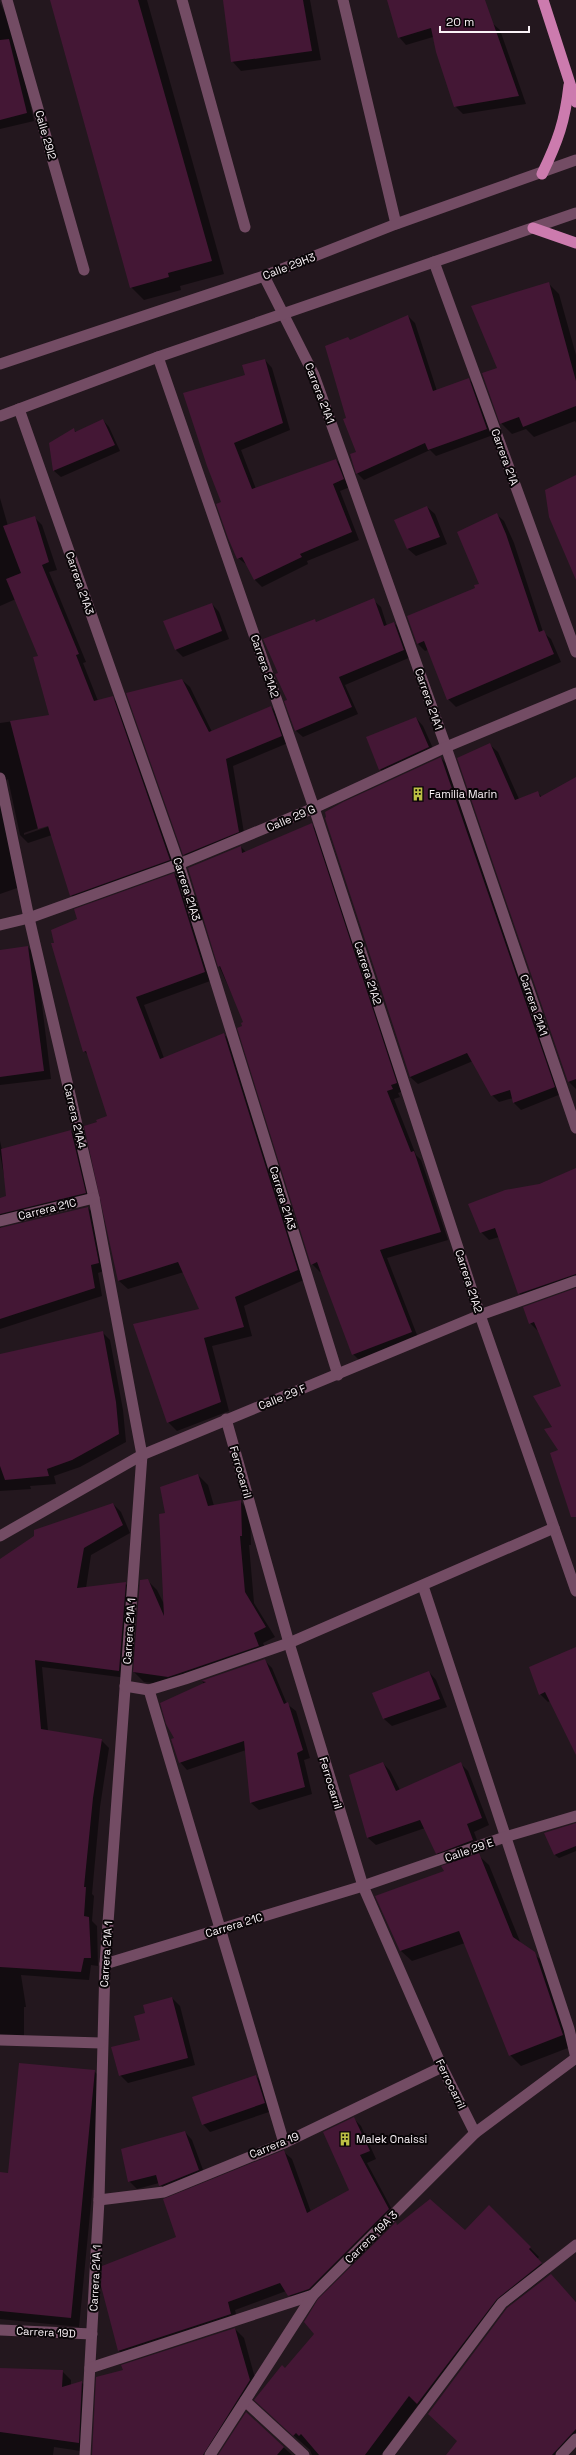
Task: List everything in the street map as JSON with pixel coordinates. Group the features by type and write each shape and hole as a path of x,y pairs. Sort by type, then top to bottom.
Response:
{"main road":[{"path":"543,0 576,102"},
{"path":"542,174 556,145 565,117 569,80"},
{"path":"533,228 576,243"}],"street":[{"name":"Calle 29I2","path":"7,0 84,270"},
{"path":"182,0 245,227"},
{"path":"343,0 396,224"},
{"name":"Calle 29H3","path":"0,364 264,276 396,224 542,174 576,160"},
{"path":"0,416 158,357 576,213"},
{"name":"Carrera 21A","path":"434,262 576,652"},
{"name":"Carrera 21A1","path":"264,276 314,375 446,747 576,1128"},
{"name":"Carrera 21A2","path":"158,357 314,808 480,1315 576,1591"},
{"name":"Carrera 21A3","path":"18,409 179,864 338,1375"},
{"name":"Calle 29 G","path":"0,925 29,918 179,864 314,808 446,747 576,693"},
{"name":"Carrera 21A4","path":"0,778 29,918 94,1198 142,1455"},
{"name":"Carrera 21C","path":"0,1221 94,1198"},
{"name":"Calle 29 F","path":"0,1534 142,1455 480,1315 576,1282"},
{"name":"Ferrocarril","path":"226,1419 289,1643 362,1886 442,2067 475,2133"},
{"name":"Carrera 21A 1","path":"85,2455 99,2200 105,1964 142,1455"},
{"path":"125,1686 149,1690 185,1680 289,1643 554,1528"},
{"path":"423,1586 505,1837 570,2029 576,2058"},
{"path":"149,1690 284,2142"},
{"name":"Calle 29 E","path":"362,1886 505,1837 576,1816"},
{"name":"Carrera 21C","path":"105,1964 362,1886"},
{"path":"0,2040 102,2043"},
{"name":"Carrera 19A 3","path":"210,2455 313,2295 475,2133 576,2058"},
{"name":"Carrera 19","path":"99,2200 164,2192 284,2142 442,2067"},
{"path":"388,2455 502,2303 576,2245"},
{"path":"90,2368 313,2295"},
{"name":"Carrera 19D","path":"0,2330 92,2334"},
{"path":"245,2401 304,2455"},
{"path":"561,2455 576,2439"}],"building":[{"path":"50,0 138,0 212,261 168,273 169,277 130,288"},
{"path":"223,0 303,0 312,51 231,62"},
{"path":"387,0 485,0 519,96 454,107 436,52 431,28 398,38"},
{"path":"9,39 27,113 0,120 0,40"},
{"path":"549,282 576,381 576,406 523,427 519,417 500,424 482,373 497,368 471,306"},
{"path":"408,315 433,391 469,378 487,429 428,450 425,443 356,474 350,454 356,452 343,419 346,418 325,346 348,337 350,340"},
{"path":"265,359 283,423 234,443 252,489 336,459 344,479 333,484 352,532 300,554 302,557 254,580 242,557 237,559 228,538 216,504 221,502 207,466 183,393 245,375 242,365"},
{"path":"103,419 115,445 53,471 49,443 74,428 75,432"},
{"path":"576,475 576,580 549,517 545,490"},
{"path":"427,506 440,537 407,549 394,520"},
{"path":"497,513 506,534 539,632 544,630 554,654 447,700 424,641 417,644 407,616 475,588 474,585 479,584 457,532"},
{"path":"35,516 49,562 42,565 79,654 76,655 94,701 113,696 170,860 70,896 48,826 38,829 10,721 49,715 33,657 38,656 6,579 21,573 3,526"},
{"path":"374,598 384,626 394,622 404,650 339,677 352,707 295,731 284,701 287,700 275,674 278,673 263,639 315,619 316,622"},
{"path":"212,603 222,631 175,650 163,621"},
{"path":"182,679 209,732 271,706 282,736 226,759 239,832 183,855 126,693"},
{"path":"416,717 429,747 379,770 366,737"},
{"path":"490,743 515,800 538,791 540,797 576,777 576,1079 568,1082 457,758"},
{"path":"441,757 555,1087 513,1103 510,1090 491,1096 467,1053 410,1077 325,818 325,812 343,802"},
{"path":"312,823 397,1083 391,1085 393,1089 387,1091 411,1152 414,1151 441,1232 380,1250 412,1332 352,1355 317,1262 311,1265 237,1028 242,1026 241,1023 243,1022 220,966 218,967 188,868 241,846 242,853"},
{"path":"174,873 205,972 136,997 160,1059 224,1033 298,1270 235,1297 244,1327 204,1338 221,1402 167,1423 133,1324 199,1309 178,1262 118,1281 84,1126 97,1122 96,1120 107,1116 86,1051 83,1052 51,943 54,943 51,930 77,919 74,909"},
{"path":"28,946 44,1071 0,1077 0,950"},
{"path":"71,1130 86,1193 0,1214 0,1198 6,1196 1,1149"},
{"path":"576,1168 576,1274 518,1294 495,1228 480,1233 468,1204 505,1190 539,1184"},
{"path":"88,1207 99,1263 91,1265 95,1288 0,1319 0,1228"},
{"path":"576,1288 576,1517 571,1517 550,1453 558,1450 544,1429 552,1427 533,1396 561,1386 534,1322 529,1324 523,1307"},
{"path":"103,1331 116,1402 119,1434 72,1460 47,1469 49,1476 5,1480 0,1466 0,1354"},
{"path":"198,1474 208,1506 241,1500 242,1536 240,1536 245,1592 266,1627 254,1633 259,1646 183,1672 168,1677 133,1672 140,1580 148,1579 164,1616 159,1514 165,1513 160,1487"},
{"path":"113,1503 123,1525 84,1548 77,1588 126,1582 119,1671 35,1660 41,1729 102,1739 93,1798 84,1887 86,1887 84,1916 89,1917 91,1958 84,1958 81,1972 0,1967 0,1559 34,1536 34,1530"},
{"path":"576,1647 576,1755 545,1692 539,1695 529,1667"},
{"path":"265,1659 284,1704 288,1702 303,1750 297,1753 305,1787 250,1803 244,1741 179,1763 171,1739 174,1738 166,1724 160,1703 206,1682 201,1681"},
{"path":"429,1671 440,1699 383,1719 372,1693"},
{"path":"383,1762 396,1791 461,1762 482,1818 467,1824 473,1840 436,1854 420,1820 367,1838 349,1775"},
{"path":"576,1823 576,1846 554,1855 544,1833"},
{"path":"479,1853 513,1937 535,1952 563,2035 509,2056 459,1931 400,1951 375,1896 444,1871 441,1866"},
{"path":"172,1997 188,2058 119,2076 111,2047 140,2040 134,2016 145,2013 143,2005"},
{"path":"19,2063 95,2070 71,2318 0,2311 0,2172 8,2173"},
{"path":"256,2075 265,2103 202,2125 192,2097"},
{"path":"354,2117 370,2151 360,2155 389,2209 309,2289 288,2296 280,2283 228,2302 231,2314 118,2351 101,2286 102,2266 176,2237 163,2199 284,2150 307,2213 349,2190 323,2132"},
{"path":"185,2131 199,2170 159,2186 156,2175 128,2182 121,2149"},
{"path":"430,2199 465,2230 489,2205 531,2247 529,2249 542,2263 497,2299 417,2404 409,2396 365,2455 319,2455 301,2434 299,2436 296,2433 293,2436 254,2400 282,2365 285,2368 314,2334 304,2322 318,2299 396,2222 397,2225"},
{"path":"551,2274 576,2302 576,2429 552,2455 446,2455 457,2441 428,2414 507,2308"},
{"path":"235,2328 250,2380 203,2455 92,2455 96,2377 123,2370 121,2365"},
{"path":"0,2368 63,2370 62,2387 82,2381 79,2443 0,2432"},
{"path":"246,2412 284,2447 277,2455 218,2455"}],"place":[{"name":"Familia Marin","path":"418,794"},
{"name":"Malek Onaissi","path":"345,2139"}]}
